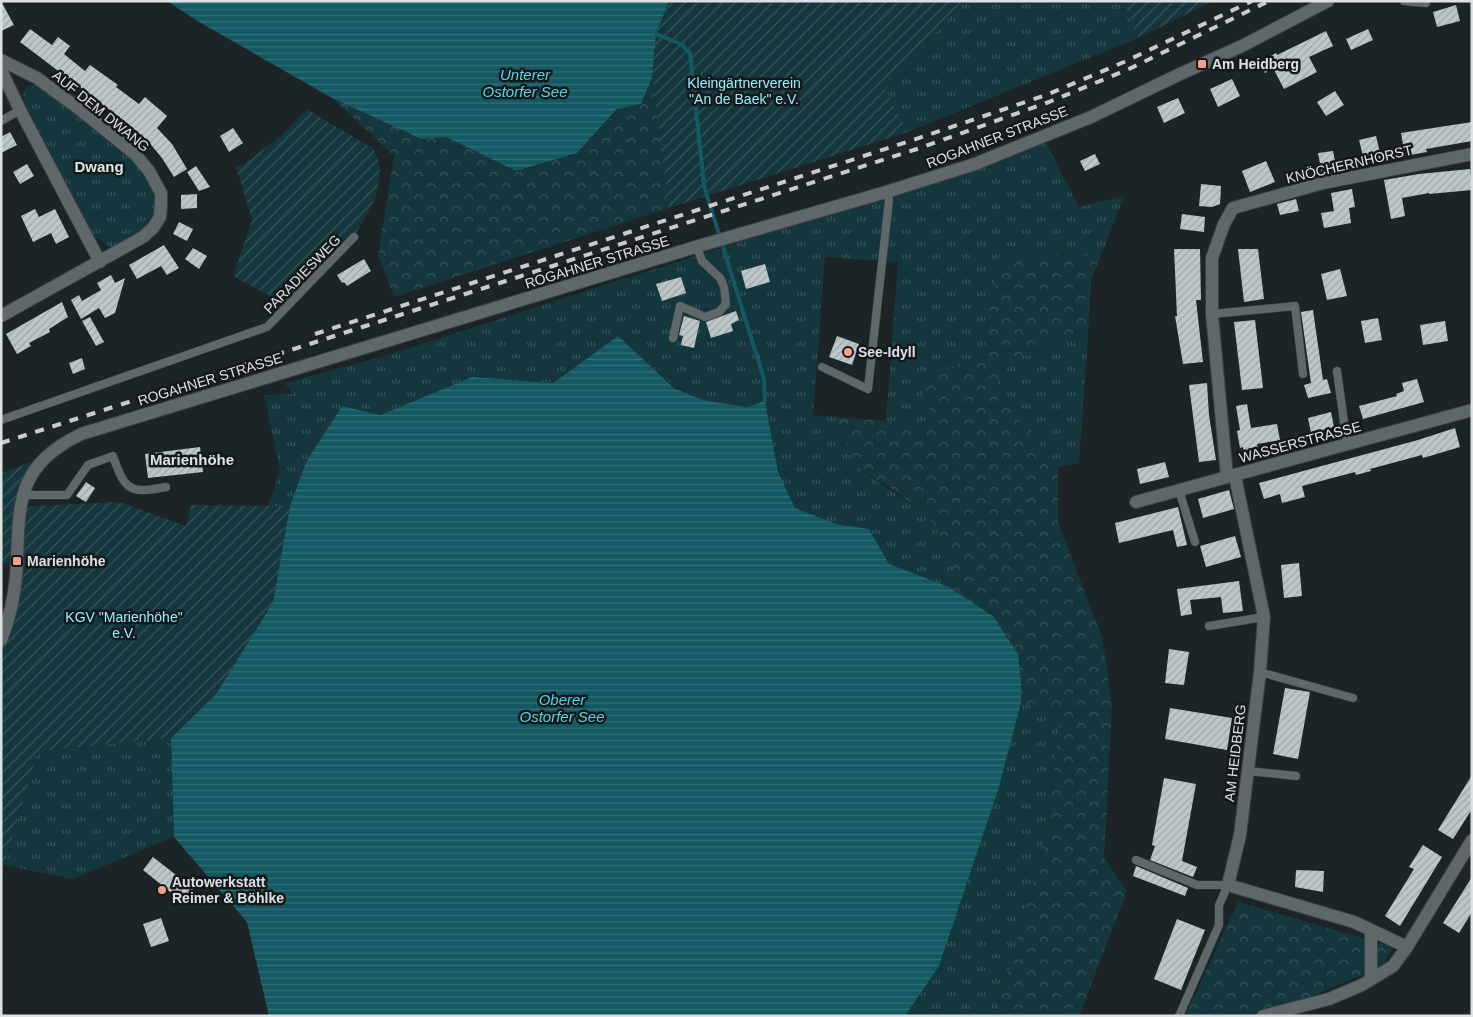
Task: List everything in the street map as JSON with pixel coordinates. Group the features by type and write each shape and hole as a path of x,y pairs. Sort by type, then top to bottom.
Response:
{"street":[{"name":"ROGAHNER STRASSE","path":"1,640 6,628 14,590 18,512 23,494 38,465 62,444 82,434 975,164 1091,117 1242,46 1328,1"},
{"name":"AUF DEM DWANG","path":"1,60 37,78 135,154 149,171 161,193 160,217 153,228 143,237 1,316"},
{"path":"1,70 100,262"},
{"name":"KNÖCHERNHORST","path":"1233,208 1323,183 1472,154"},
{"name":"AM HEIDBERG","path":"1228,886 1240,835 1260,672 1264,618 1231,476 1212,314 1212,258 1224,224 1233,208"},
{"name":"WASSERSTRASSE","path":"1136,502 1472,410"},
{"path":"1263,1016 1329,999 1362,985 1393,966 1407,947 1472,840"},
{"path":"1228,886 1354,922 1407,947"},
{"path":"1371,930 1371,979"}],"lane":[{"path":"1404,1 1426,3"},
{"path":"1,121 20,110"},
{"path":"822,367 868,388 889,200 886,192"},
{"name":"PARADIESWEG","path":"1,420 267,328 354,237"},
{"path":"673,338 680,306 705,317 719,312 726,304 724,287 720,278 702,261 702,245"},
{"path":"1212,314 1294,306 1303,374"},
{"path":"1337,371 1347,444"},
{"path":"23,494 68,495 88,466 113,456 119,476 127,486 142,491 166,487"},
{"path":"1179,490 1195,542"},
{"path":"1209,626 1264,618"},
{"path":"1260,672 1353,698"},
{"path":"1248,772 1296,776"},
{"path":"1136,860 1197,885 1228,886 1219,905 1219,925 1179,1016"}],"green space":[{"name":"Kleingärtnerverein \"An de Baek\" e.V.","path":"669,1 964,1 885,89 908,132 669,208 652,78 656,34"},
{"path":"964,1 1123,1 1138,38 908,132 885,89"},
{"path":"1123,1 1213,1 1138,38"},
{"path":"652,78 669,208 394,297 378,255 394,156 332,98 421,139 446,137 517,171 577,153 618,109 641,104"},
{"path":"28,85 35,85 57,96 132,156 158,196 157,215 149,229 125,244 110,247 94,236 26,106 23,94"},
{"path":"307,109 373,148 378,159 380,173 376,197 354,237 285,304 233,276 252,220 236,167 243,165 284,133"},
{"path":"1046,143 1079,207 1124,196 1101,256 1000,255 981,356 917,380 933,416 916,431 886,421 898,262 825,257 813,415 836,417 856,467 926,514 954,557 949,587 889,564 869,529 836,524 795,508 778,472 765,401 747,407 703,400 674,387 618,336 553,383 472,377 379,415 342,406 306,462 290,506 268,507 280,470 264,395 293,394 285,383 388,355"},
{"path":"1000,255 1101,256 1091,280 1088,336 1058,338 1034,356 1004,356 997,383 1019,420 1058,467 1058,522 1103,640 1112,707 1104,858 1127,891 1079,1016 996,1016 1048,826 1060,714 1021,703 1018,654 993,616 949,587 954,557 926,514 889,487 856,467 836,417 886,421 916,431 933,416 916,380 981,356"},
{"path":"1088,336 1079,463 1058,467 1019,420 997,383 1004,356 1034,356 1058,338"},
{"name":"KGV \"Marienhöhe\" e.V.","path":"43,458 19,512 32,506 119,502 186,526 191,505 290,506 273,602 216,694 171,738 38,751 4,865 1,884 1,640 16,561 1,564 1,473"},
{"path":"1021,703 1060,713 1048,826 996,1016 905,1016 939,966 999,787"},
{"path":"171,738 174,837 72,879 4,865 38,751"},
{"path":"1238,902 1394,947 1382,966 1312,996 1254,1016 1185,1016"}],"water":[{"name":"Unterer Ostorfer See","path":"167,1 669,1 656,34 652,78 641,104 617,109 577,153 516,171 446,137 421,139 332,98 199,22"},
{"name":"Oberer Ostorfer See","path":"618,336 674,388 703,400 747,407 765,401 778,472 795,508 836,524 869,529 889,564 949,587 993,616 1018,654 1021,703 999,787 939,966 905,1016 269,1016 247,922 174,837 171,738 216,694 273,602 290,506 306,462 342,406 380,415 472,377 553,383"}],"building":[{"path":"1,1 14,25 1,31"},
{"path":"1456,5 1460,21 1437,27 1433,12"},
{"path":"30,29 52,45 58,37 70,46 64,54 85,71 90,65 118,85 116,87 139,104 145,97 167,116 157,128 172,144 187,169 174,177 162,158 147,140 20,42"},
{"path":"1368,29 1373,40 1351,50 1346,39"},
{"path":"1326,31 1333,46 1309,57 1317,72 1284,89 1273,68 1265,73 1259,62"},
{"path":"1232,79 1240,96 1218,107 1210,89"},
{"path":"1335,91 1344,105 1326,116 1317,102"},
{"path":"1178,98 1185,113 1164,123 1157,107"},
{"path":"1472,122 1472,141 1426,149 1427,152 1405,156 1401,133"},
{"path":"233,128 243,143 229,152 220,136"},
{"path":"10,132 17,145 1,153 1,137"},
{"path":"1376,136 1382,161 1365,164 1359,140"},
{"path":"1333,151 1337,171 1322,174 1318,153"},
{"path":"1095,154 1100,164 1085,171 1080,161"},
{"path":"1266,161 1275,182 1250,192 1242,171"},
{"path":"27,164 34,176 20,184 13,172"},
{"path":"196,166 210,187 199,191 187,172"},
{"path":"1470,169 1472,190 1429,193 1402,198 1405,216 1391,219 1384,180 1419,174"},
{"path":"1201,184 1221,186 1220,204 1212,207 1199,206"},
{"path":"1352,189 1355,207 1349,208 1351,223 1324,228 1321,213 1334,211 1331,193"},
{"path":"197,194 197,208 181,209 181,195"},
{"path":"1296,199 1299,211 1280,215 1277,204"},
{"path":"35,209 39,217 55,209 69,237 56,244 51,233 33,242 21,216"},
{"path":"1182,214 1205,217 1204,232 1180,229"},
{"path":"179,222 193,229 187,241 173,234"},
{"path":"164,245 179,268 167,275 161,266 137,279 129,265"},
{"path":"193,248 207,256 199,269 185,259"},
{"path":"1174,249 1200,249 1201,300 1196,300 1203,362 1183,364 1175,316 1177,316"},
{"path":"1238,249 1258,249 1264,299 1244,302"},
{"path":"364,259 371,271 347,286 344,282 342,283 337,275"},
{"path":"765,264 770,282 746,289 741,271"},
{"path":"1340,269 1347,296 1327,300 1321,274"},
{"path":"111,275 115,283 125,278 115,313 105,318 99,308 81,319 71,300 79,295 82,301 101,290 97,283"},
{"path":"681,277 686,293 662,301 656,284"},
{"path":"62,302 68,317 49,329 50,332 29,343 31,346 17,354 6,334"},
{"path":"1313,310 1323,380 1327,379 1331,393 1308,398 1304,385 1311,383 1301,312"},
{"path":"736,311 739,320 731,324 733,331 711,338 706,322"},
{"path":"684,316 700,321 694,348 681,345 683,336 679,335"},
{"path":"90,317 104,342 96,346 82,321"},
{"path":"1378,318 1382,340 1365,343 1361,321"},
{"path":"1255,320 1263,388 1242,390 1234,322"},
{"path":"1445,321 1448,341 1423,345 1420,325"},
{"path":"837,336 859,344 852,365 829,357"},
{"path":"82,358 85,369 73,374 69,363"},
{"path":"1417,379 1424,402 1363,419 1359,406 1397,396 1396,394 1404,391 1402,383"},
{"path":"1207,383 1209,415 1216,460 1199,462 1189,385"},
{"path":"1247,404 1251,428 1277,424 1280,440 1257,444 1258,450 1244,452 1243,447 1240,448 1237,431 1240,430 1236,406"},
{"path":"1331,412 1334,427 1311,433 1308,418"},
{"path":"1455,428 1460,447 1423,458 1422,455 1370,469 1371,471 1356,475 1355,472 1302,486 1305,497 1282,503 1280,494 1264,499 1259,483 1418,440"},
{"path":"200,447 203,472 148,478 145,454"},
{"path":"1165,462 1169,477 1140,484 1137,469"},
{"path":"86,482 95,488 86,502 76,496"},
{"path":"1229,490 1234,509 1203,518 1198,499"},
{"path":"1178,507 1187,545 1177,547 1173,530 1119,543 1115,523"},
{"path":"1235,536 1241,557 1206,567 1200,546"},
{"path":"1299,563 1302,596 1284,598 1281,565"},
{"path":"1239,581 1243,611 1223,613 1221,597 1190,600 1192,614 1181,616 1177,589"},
{"path":"1169,649 1189,652 1184,685 1165,683"},
{"path":"1285,688 1310,692 1298,759 1273,754"},
{"path":"1170,708 1232,718 1227,750 1165,739"},
{"path":"1472,775 1472,809 1453,839 1438,830"},
{"path":"1164,778 1196,784 1182,861 1197,867 1193,877 1150,860 1155,846 1152,845"},
{"path":"1423,845 1442,857 1400,926 1385,916 1414,869 1409,867"},
{"path":"153,857 194,889 184,903 143,870"},
{"path":"1136,866 1188,888 1185,896 1133,876"},
{"path":"1296,870 1324,871 1323,892 1295,887"},
{"path":"1472,877 1472,912 1459,933 1443,923"},
{"path":"161,918 169,941 151,947 143,924"},
{"path":"1177,919 1205,930 1181,990 1154,979"}],"waterway":[{"path":"656,34 681,44 690,53 704,186 764,379 765,401"}],"railway":[{"path":"315,334 1046,95 1124,62 1252,1"},
{"path":"1,443 917,149 1049,102 1129,69 1269,1"}],"place":[{"name":"Am Heidberg","path":"1202,64"},
{"name":"See-Idyll","path":"848,352"},
{"name":"Marienhöhe","path":"17,561"},
{"name":"Autowerkstatt Reimer & Böhlke","path":"162,890"}],"district":[{"name":"Dwang","path":"99,167"},
{"name":"Marienhöhe","path":"192,460"}]}
